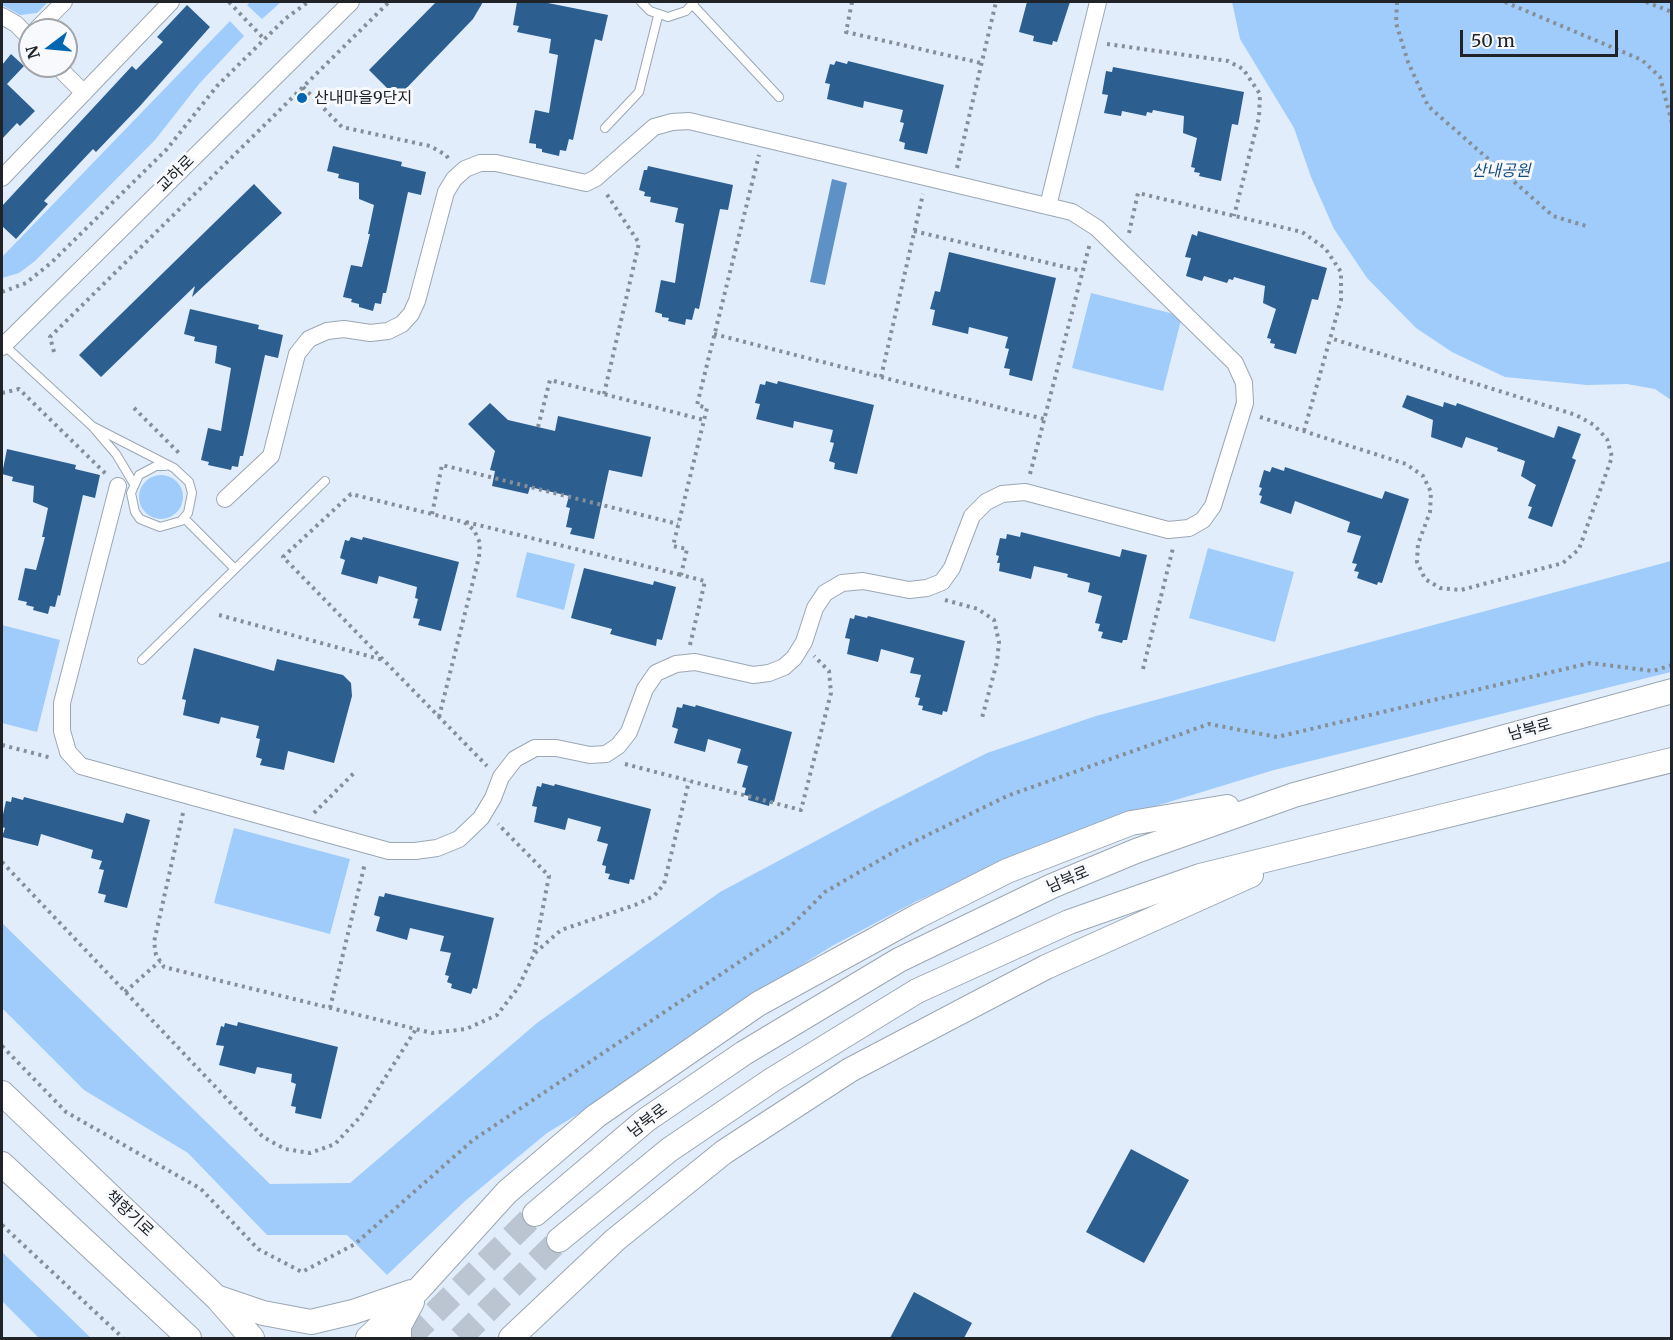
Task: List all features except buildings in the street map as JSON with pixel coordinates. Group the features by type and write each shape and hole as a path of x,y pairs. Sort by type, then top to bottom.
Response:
{"main road":[{"name":"남북로","path":"535,1214 646,1120 744,1053 899,960 1052,886 1104,864 1294,795 1671,691"},
{"path":"559,1240 669,1150 772,1080 917,991 1069,922 1200,876 1671,760"},
{"path":"368,1338 418,1289 507,1192 596,1116 758,1004 918,916 1017,867 1131,824 1294,795"},
{"path":"511,1338 615,1240 724,1152 850,1070 1046,967 1306,850"},
{"name":"책향기로","path":"2,1093 217,1298 252,1338"},
{"path":"2,1164 169,1328 189,1338"},
{"path":"217,1298 263,1313 311,1322 353,1312 418,1289"},
{"path":"399,1338 399,1326 418,1289"}],"street":[{"path":"48,18 64,2"},
{"path":"2,178 171,2"},
{"name":"교하로","path":"2,344 351,2"},
{"path":"1048,206 1098,2"},
{"path":"2,16 18,26"},
{"path":"69,78 84,93"},
{"path":"126,485 62,704 62,731 68,752 81,766 389,850 437,848 459,839 485,811 500,779 515,759 535,748 556,748 590,755 606,754 618,746 629,732 645,689 656,673 675,664 695,662 753,675 769,673 784,667 799,650 815,608 825,593 842,584 863,581 909,590 927,588 942,582 952,568 972,516 986,502 1002,494 1025,492 1168,530 1189,528 1203,520 1213,506 1242,412 1244,383 1235,363 1094,226 1072,212 689,121 672,122 654,128 597,178 586,183 496,163 480,163 460,174 446,192 417,301 411,314 402,324 388,331 370,333 344,329 327,331 309,339 297,354 270,456 225,499"}],"lane":[{"path":"641,2 658,16 677,15 693,3 779,97"},
{"path":"605,128 639,92 658,16"},
{"path":"2,344 92,426 116,454 131,503 141,519 160,527 171,526 184,518 192,503 189,482 183,474 92,426"},
{"path":"126,485 147,470 165,466"},
{"path":"142,660 325,482"},
{"path":"184,518 235,569"}],"path":[{"path":"229,2 264,39"},
{"path":"2,292 26,284 52,262 167,149 217,86 264,39 308,2"},
{"path":"54,352 50,337 389,2"},
{"path":"852,2 846,32 981,63"},
{"path":"953,183 996,2"},
{"path":"1397,2 1396,22 1408,62 1428,106 1553,216 1586,226"},
{"path":"1504,2 1642,60 1660,78 1671,123"},
{"path":"1646,2 1671,12"},
{"path":"1088,41 1228,61 1243,69 1260,94 1259,117 1234,216"},
{"path":"303,87 342,128 430,146 446,155 460,174"},
{"path":"681,575 687,549 673,546 707,408 697,405 764,138"},
{"path":"881,377 927,177"},
{"path":"597,178 639,243 604,394"},
{"path":"1124,254 1138,193 1302,232 1325,248 1341,272 1341,300 1304,431"},
{"path":"1025,492 1094,226"},
{"path":"914,231 1082,271"},
{"path":"714,334 1044,419"},
{"path":"1242,412 1406,464 1423,476 1431,492 1430,512 1418,544 1417,562 1425,579 1440,588 1461,590 1563,563 1579,549 1612,457 1607,439 1594,425 1576,415 1330,338"},
{"path":"538,427 550,380 704,420"},
{"path":"2,393 19,389 126,485"},
{"path":"432,514 442,465 678,524"},
{"path":"500,779 283,557 351,494 705,581 685,663"},
{"path":"439,717 479,557 480,543 474,530 464,522"},
{"path":"1143,669 1178,529"},
{"path":"944,600 978,609 993,620 999,642 997,662 982,718"},
{"path":"219,615 384,660"},
{"path":"623,764 801,810 831,693 829,671 818,657 799,650"},
{"path":"2,1046 66,1112 201,1189 258,1249 302,1272 355,1244 474,1140 787,930 825,892 897,850 1006,796 1209,724 1277,736 1590,663 1653,671 1671,665"},
{"path":"2,745 81,766"},
{"path":"301,826 356,771"},
{"path":"534,954 561,930 635,905 654,896 664,884 689,781"},
{"path":"187,795 154,942 164,967 432,1033 466,1029 497,1015 518,988 534,954 549,876 485,811"},
{"path":"330,1008 370,845"},
{"path":"2,862 263,1137 285,1149 310,1153 334,1144 361,1116 416,1029"},
{"path":"125,992 160,961"},
{"path":"2,1225 123,1338"}],"green space":[{"path":"2,2 48,2 37,13 20,15 2,5"},
{"path":"250,2 281,2 262,19 247,5"},
{"name":"산내공원","path":"1232,2 1671,2 1671,400 1655,389 1627,384 1587,385 1505,377 1452,352 1416,328 1367,278 1334,229 1311,177 1294,128 1240,39"},
{"path":"230,21 244,36 199,84 155,140 35,261 19,273 2,278 2,257"},
{"path":"1091,293 1182,316 1163,391 1072,368"},
{"path":"161,475 176,482 183,497 176,512 161,519 146,512 139,497 146,482"},
{"path":"1208,548 1294,572 1275,642 1189,618"},
{"path":"527,552 575,564 564,610 516,597"},
{"path":"1671,561 1671,672 1274,770 1156,806 1012,859 917,901 832,946 760,991 654,1061 613,1093 547,1133 465,1201 387,1275 347,1235 267,1235 188,1153 84,1090 2,1008 2,923 270,1184 350,1183 537,1023 720,892 987,753 1096,716"},
{"path":"2,625 60,640 37,732 2,723"},
{"path":"234,828 350,859 330,934 214,903"},
{"path":"2,1252 91,1338 39,1338 2,1301"}],"shaded area":[{"path":"832,179 847,183 825,285 810,282"}],"tunnel":[{"path":"409,1338 535,1214"},
{"path":"460,1338 559,1240"}],"place":[{"name":"산내마을9단지","path":"302,98"}]}
